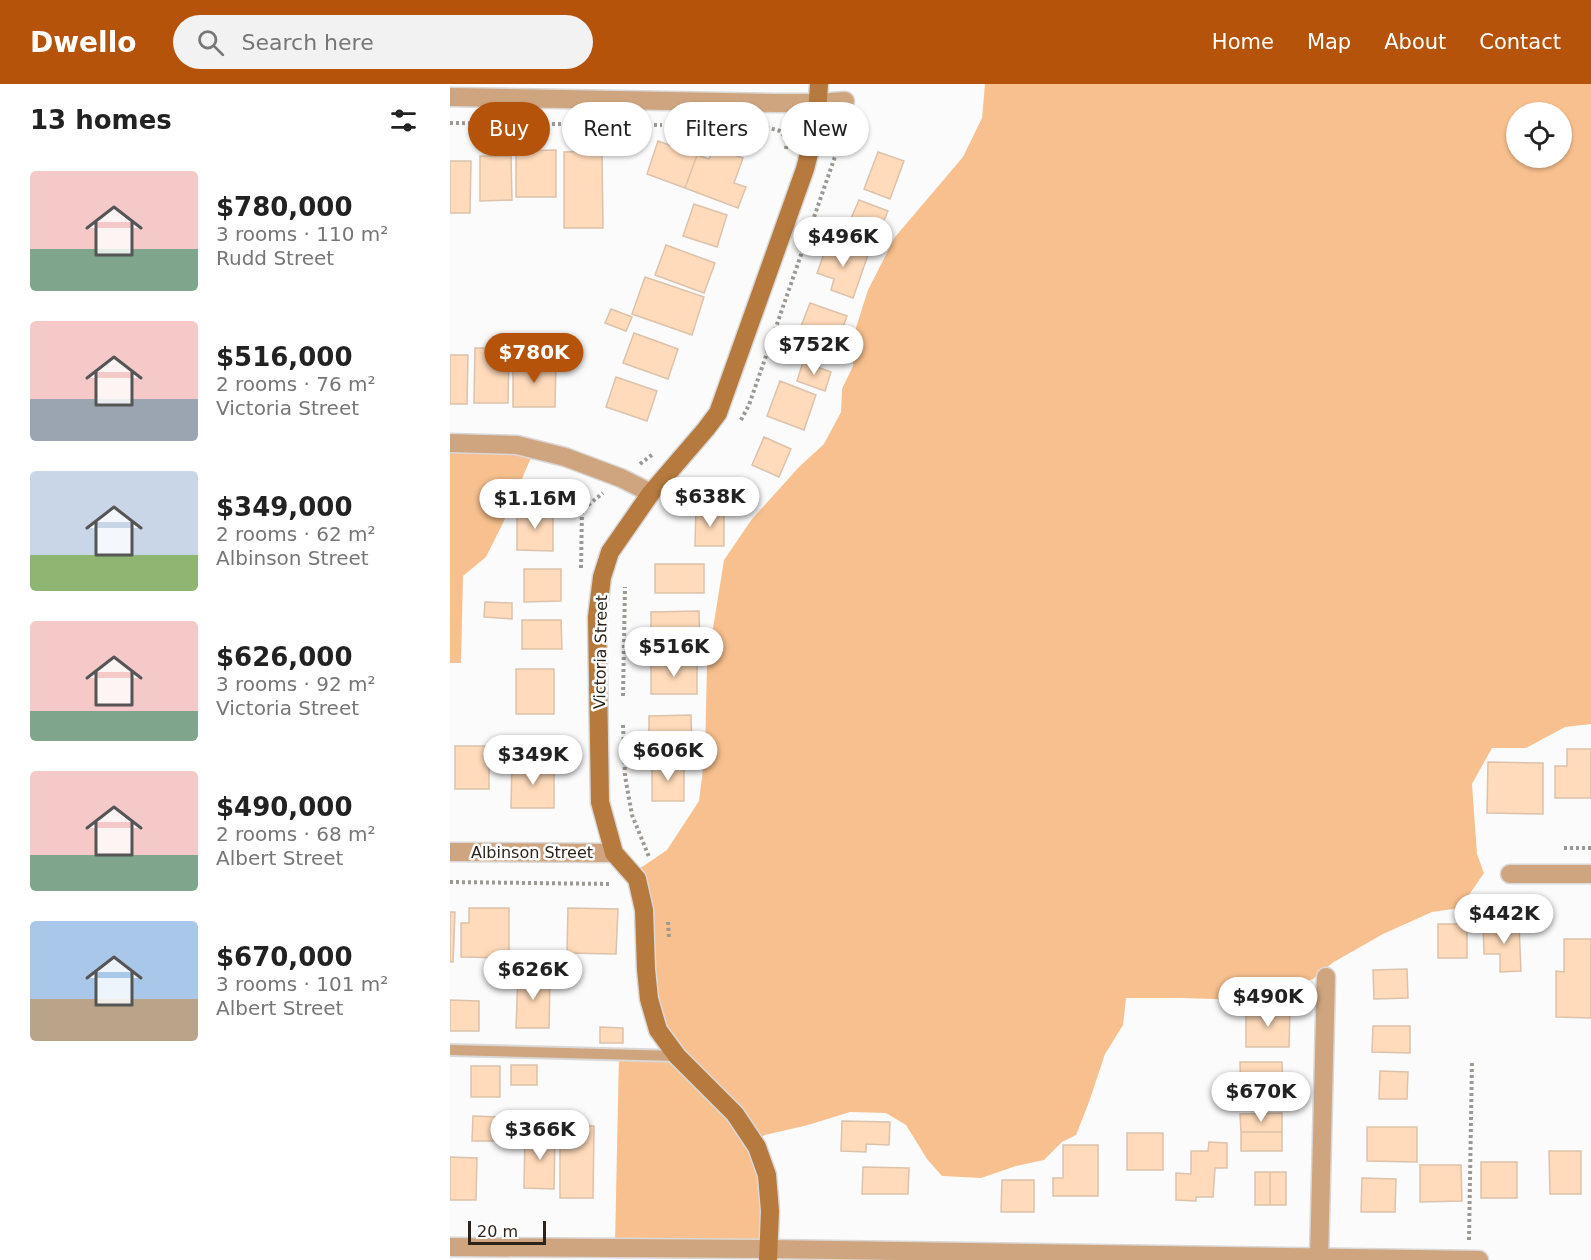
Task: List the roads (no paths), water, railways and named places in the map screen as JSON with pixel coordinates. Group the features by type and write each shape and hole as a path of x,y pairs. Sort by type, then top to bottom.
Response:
{"street":[{"name":"Victoria Street","path":"819,84 819,102"},
{"path":"450,97 781,102"},
{"path":"832,102 845,101"},
{"name":"Victoria Street","path":"768,1255 770,1211 768,1175 757,1147 735,1114 677,1056 658,1030 649,999 644,910 637,879 614,853 600,802 597,617 602,577 610,552 651,493 718,412 809,156"},
{"path":"450,443 517,445 565,457 621,478 651,493"},
{"name":"Albinson Street","path":"450,852 614,853"},
{"path":"1510,874 1591,874"},
{"path":"1319,1259 1326,978"},
{"path":"450,1246 768,1255 1479,1260"}],"lane":[{"path":"450,1050 677,1056"}]}
